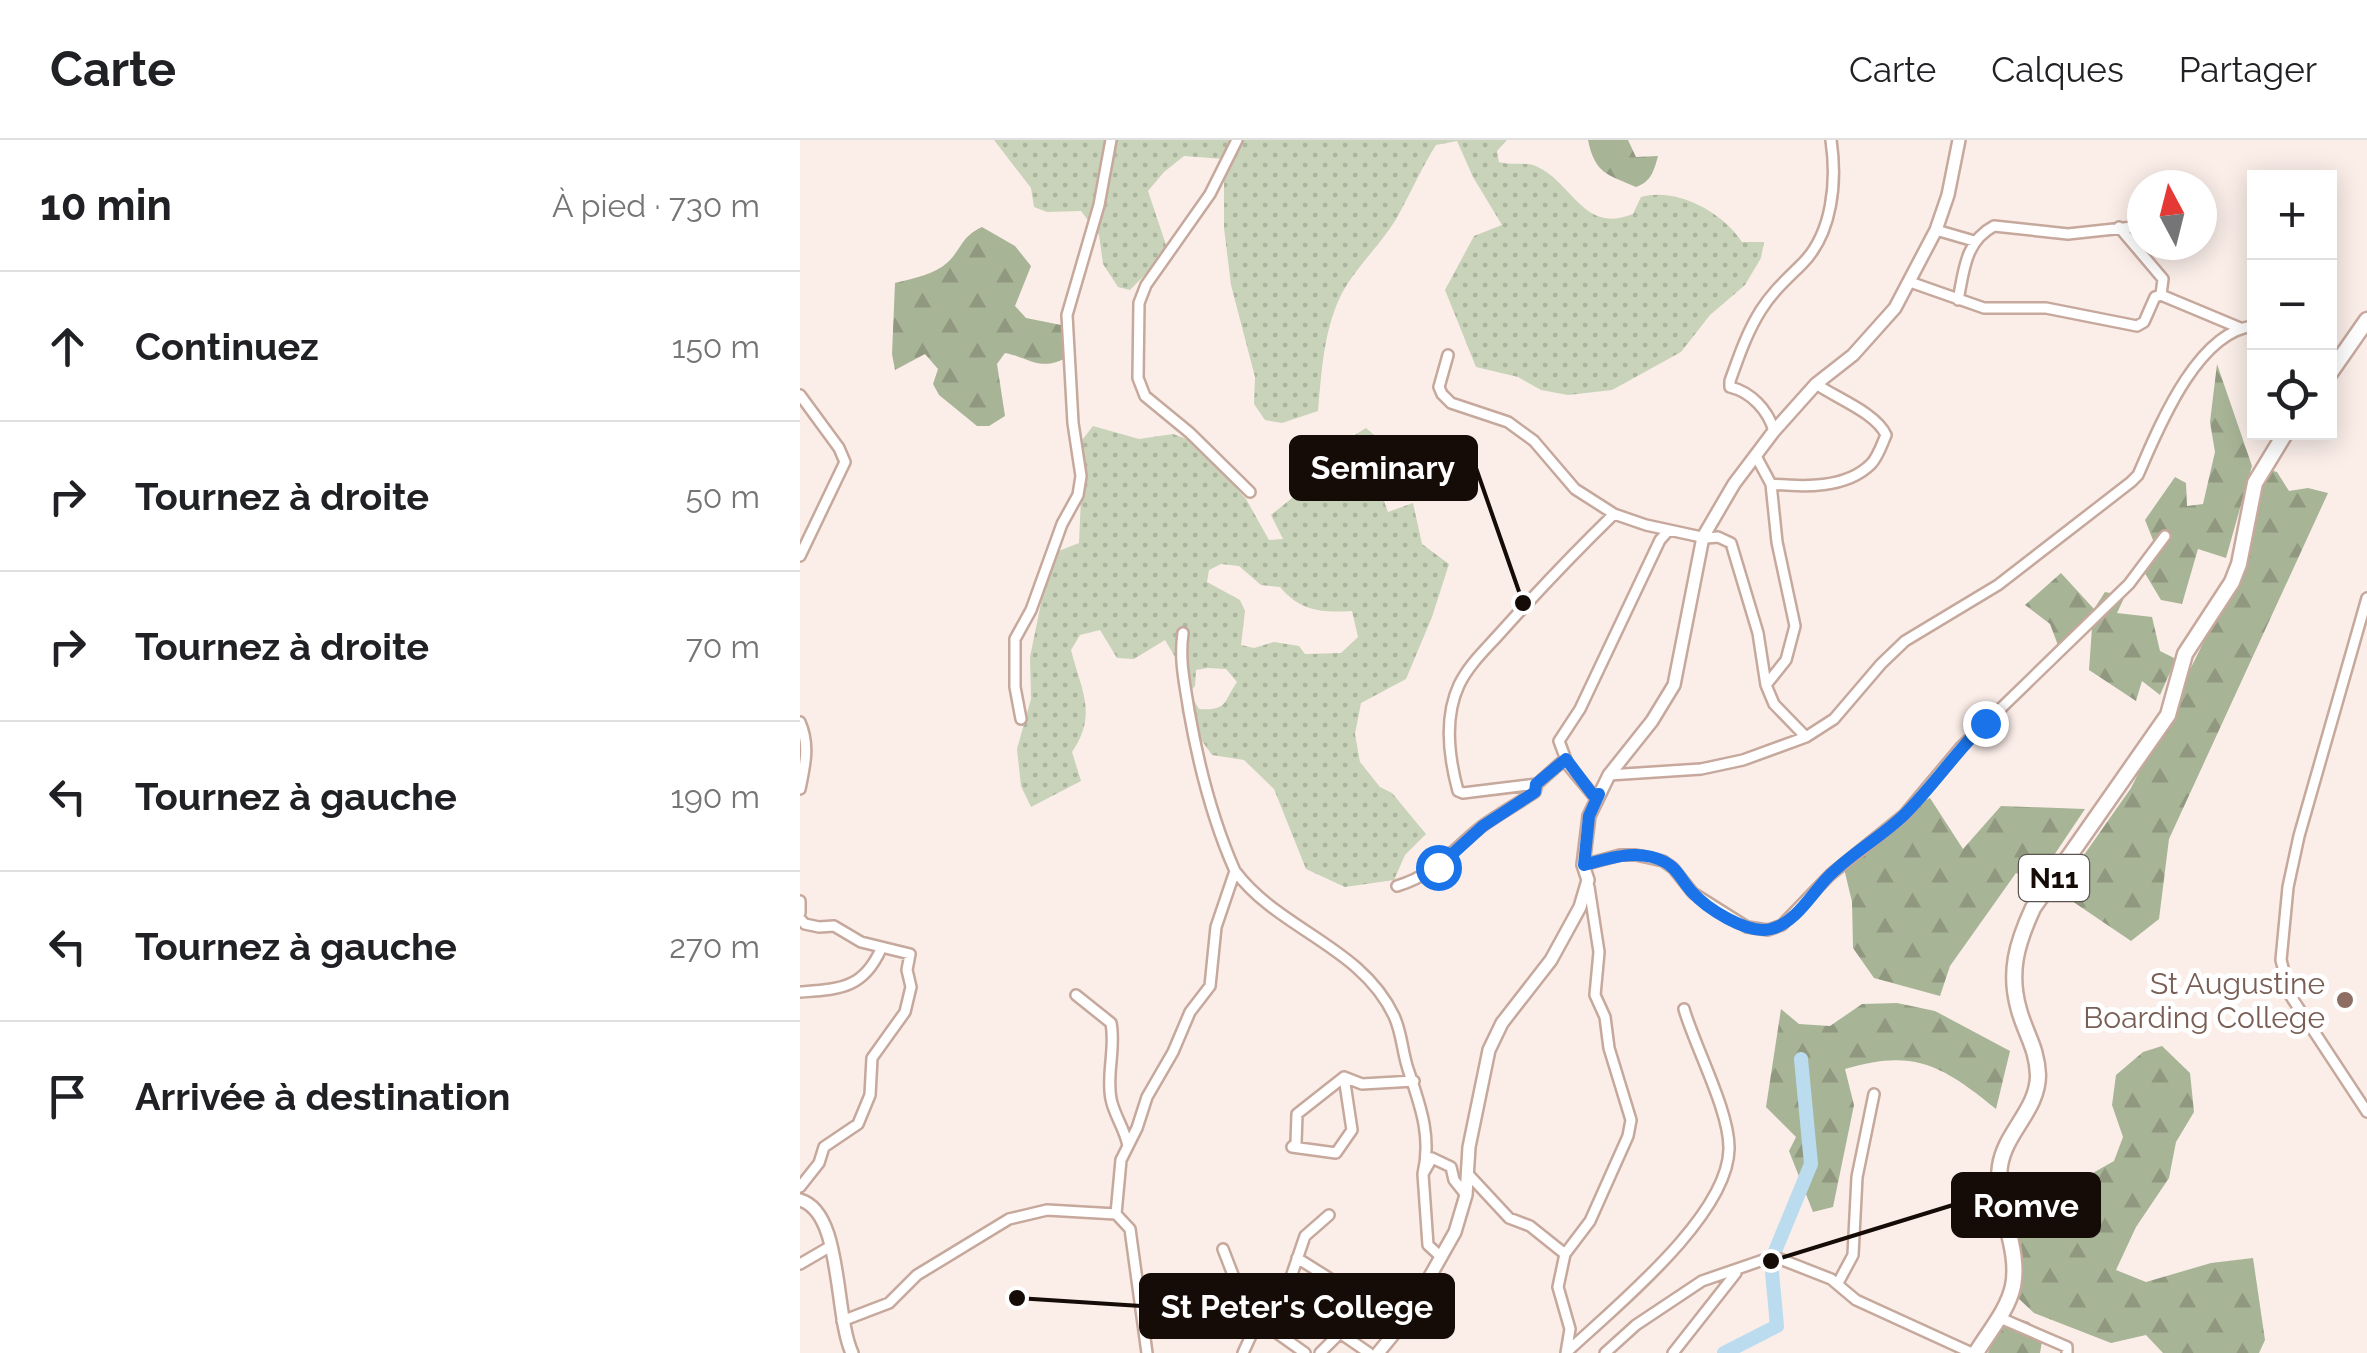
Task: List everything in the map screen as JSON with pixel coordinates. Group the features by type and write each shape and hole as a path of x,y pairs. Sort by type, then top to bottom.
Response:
{"highway":[{"path":"2337,354 2367,320"},
{"name":"N11","path":"1974,1353 2012,1291 2015,1272 1999,1184 2000,1165 2006,1142 2034,1096 2038,1078 2034,1045 2019,1012 2012,976 2018,941 2033,908 2168,715 2186,654 2240,564 2255,483 2281,440"}],"main road":[{"path":"1378,1353 1406,1319 1455,1232 1466,1195 1469,1146 1490,1050 1502,1023 1551,960 1580,907 1588,880 1584,865 1589,816 1609,775 1674,686 1703,537 1734,484 1774,431 1816,384 1884,323 1936,230 1960,140"},
{"path":"800,1194 821,1214 828,1228 842,1321 852,1353"}],"street":[{"path":"1022,719 1014,687 1015,639 1036,598 1062,524 1078,495 1081,476 1073,423 1067,314 1099,205 1111,140"},
{"path":"1237,140 1210,194 1146,285 1139,303 1138,378 1145,396 1183,426 1250,492"},
{"path":"1774,431 1771,418 1760,405 1730,386 1730,381 1748,333 1762,309 1822,237 1835,178 1832,140"},
{"path":"1958,300 1969,249 1994,226 2068,234 2127,227"},
{"path":"2119,227 2163,280 2161,295"},
{"path":"1936,230 1974,241"},
{"path":"1910,282 1984,308 2046,308 2138,326 2144,322 2155,298 2161,295 2240,328 2247,327"},
{"path":"1609,775 1701,769 1743,760 1806,737 1834,719 1881,664 1906,642 1998,585 2131,482 2176,390 2240,328"},
{"path":"1448,355 1439,387 1450,403 1508,422 1534,441 1575,489 1614,514 1731,543 1758,633 1766,685 1774,704 1806,737"},
{"path":"1771,484 1830,484 1855,474 1872,463 1886,435 1868,413 1840,401 1816,384"},
{"path":"800,395 839,448 844,462 800,556"},
{"path":"1756,456 1771,484 1794,626 1786,660 1766,685"},
{"path":"1566,759 1536,784 1462,793 1458,791 1450,743 1450,716 1459,686 1472,664 1614,514"},
{"path":"1599,794 1593,795 1566,759 1559,741 1580,708 1660,540 1669,530"},
{"path":"1584,865 1620,855 1664,861 1693,894 1747,927 1768,930 1782,925 1830,875 1904,814 1961,747 2129,584 2165,536"},
{"path":"2367,598 2299,836 2288,887 2281,960 2290,995 2367,1112"},
{"path":"1183,633 1179,656 1196,755 1214,824 1235,871 1268,906 1346,957 1393,1014 1426,1128 1423,1174 1428,1245 1440,1256"},
{"path":"800,722 807,754 800,789"},
{"path":"1397,886 1422,878 1438,867 1483,826 1535,792 1536,784"},
{"path":"1116,1214 1121,1160 1147,1097 1174,1052 1190,1012 1210,986 1216,926 1235,871"},
{"path":"1566,1353 1570,1329 1558,1287 1565,1254 1590,1220 1628,1136 1631,1120 1609,1048 1605,1016 1596,995 1599,952 1588,880"},
{"path":"800,900 800,916 805,924 834,926 860,942 910,954 907,970 911,987 905,1012 872,1058 870,1095 858,1124 824,1148 800,1194"},
{"path":"800,992 848,986 867,974 881,949"},
{"path":"1076,995 1111,1024 1115,1042 1111,1099 1128,1146"},
{"path":"1566,1353 1679,1243 1714,1198 1724,1171 1729,1148 1722,1115 1684,1009"},
{"path":"1344,1078 1362,1084 1414,1081"},
{"path":"1344,1078 1352,1130 1338,1151 1332,1154 1292,1146 1296,1143 1297,1114 1344,1078"},
{"path":"1838,1284 1853,1255 1858,1177 1874,1094"},
{"path":"1423,1174 1432,1158 1444,1162 1451,1167 1454,1180 1466,1195"},
{"path":"1469,1175 1510,1218 1530,1226 1565,1254"},
{"path":"842,1321 889,1303 917,1275 1009,1219 1048,1210 1116,1214 1130,1228 1147,1353"},
{"path":"1243,1353 1254,1329 1254,1316 1291,1277 1305,1236 1330,1216"},
{"path":"800,1264 831,1246"},
{"path":"1223,1248 1254,1329"},
{"path":"1297,1258 1356,1295 1356,1308 1340,1333 1320,1353"},
{"path":"1605,1353 1636,1324 1702,1281 1760,1261 1780,1259 1838,1284 1856,1300 1974,1353"},
{"path":"1673,1353 1738,1271"},
{"path":"1254,1316 1305,1353"},
{"path":"1998,1317 2053,1339 2067,1347 2067,1353"},
{"path":"1340,1333 1369,1353"}],"green space":[{"path":"994,140 1507,140 1497,151 1499,162 1538,167 1591,213 1603,218 1633,214 1641,197 1669,196 1711,212 1742,242 1764,242 1761,258 1745,285 1710,315 1681,352 1612,390 1568,395 1541,390 1518,377 1476,367 1445,290 1474,236 1502,225 1457,141 1436,145 1394,223 1340,297 1326,345 1318,411 1282,423 1265,420 1254,404 1255,377 1231,285 1224,228 1224,159 1184,156 1148,191 1168,251 1130,290 1118,287 1103,264 1099,235 1081,211 1047,212 1034,207 1031,188"},
{"path":"1588,140 1628,140 1636,157 1658,156 1651,175 1636,187 1610,175 1594,160"},
{"path":"982,227 1015,246 1031,266 1015,306 1026,318 1061,325 1072,343 1071,355 1052,363 1005,353 997,364 1005,416 989,426 977,426 939,395 933,384 938,369 925,354 895,370 892,354 895,283 942,266"},
{"path":"2217,364 2252,466 2226,558 2198,549 2182,604 2161,600 2140,565 2155,545 2145,520 2175,477 2186,483 2187,506 2203,504 2215,452 2210,422"},
{"path":"1093,426 1139,439 1173,434 1207,446 1221,471 1246,499 1269,540 1283,539 1271,515 1318,477 1345,441 1366,428 1397,455 1378,484 1388,512 1413,503 1422,544 1449,564 1406,679 1361,703 1355,734 1360,762 1426,834 1405,855 1394,880 1345,887 1306,869 1274,789 1244,760 1212,755 1182,713 1178,662 1165,640 1134,659 1117,658 1100,630 1080,635 1071,650 1086,714 1072,752 1081,781 1031,807 1021,786 1017,749 1031,699 1030,657 1051,554 1079,543 1079,444","holes":["1221,564 1239,566 1261,585 1280,587 1295,601 1312,609 1352,611 1358,637 1341,653 1305,654 1299,646 1274,642 1254,648 1241,645 1245,611 1240,600 1207,582 1209,570","1226,669 1237,682 1220,707 1199,709 1189,692 1195,686 1196,670"]},
{"path":"2263,468 2277,472 2289,491 2308,488 2328,493 2169,839 2159,919 2131,941 2069,899 2079,862 2131,788 2244,561"},
{"path":"2061,573 2094,609 2105,592 2125,596 2117,613 2152,617 2160,651 2176,659 2160,695 2142,681 2136,701 2089,670 2092,628 2083,622 2059,648 2050,624 2025,605"},
{"path":"1930,798 1963,849 2001,806 2085,809 2036,882 2016,873 1950,966 1940,996 1874,978 1853,948 1852,902 1842,860 1913,805"},
{"path":"1897,1003 1935,1011 2010,1051 1996,1109 1960,1082 1926,1065 1890,1060 1845,1069 1854,1105 1833,1207 1813,1212 1789,1151 1796,1137 1766,1107 1781,1009 1799,1024 1830,1026 1862,1004"},
{"path":"2162,1046 2190,1073 2194,1112 2176,1142 2169,1178 2136,1227 2116,1270 2146,1282 2211,1263 2253,1258 2265,1340 2259,1353 2163,1353 2146,1335 2111,1343 2034,1313 2018,1298 2006,1315 2029,1322 2042,1341 2040,1353 1988,1353 2021,1270 2018,1230 2038,1204 2114,1161 2123,1137 2112,1105 2116,1075 2143,1052"}],"waterway":[{"path":"1724,1353 1777,1326 1771,1261 1811,1164 1801,1059"}],"place":[{"name":"Seminary","path":"1523,603"},
{"name":"St Augustine Boarding College","path":"2345,1000"},
{"name":"Romve","path":"1771,1261"},
{"name":"St Peter's College","path":"1017,1298"}],"route":[{"path":"1438,867 1483,826 1535,792 1536,784 1566,759 1593,795 1599,794 1589,816 1584,865 1620,855 1664,861 1707,904 1747,927 1768,930 1782,925 1830,875 1904,814 1985,723"}]}
